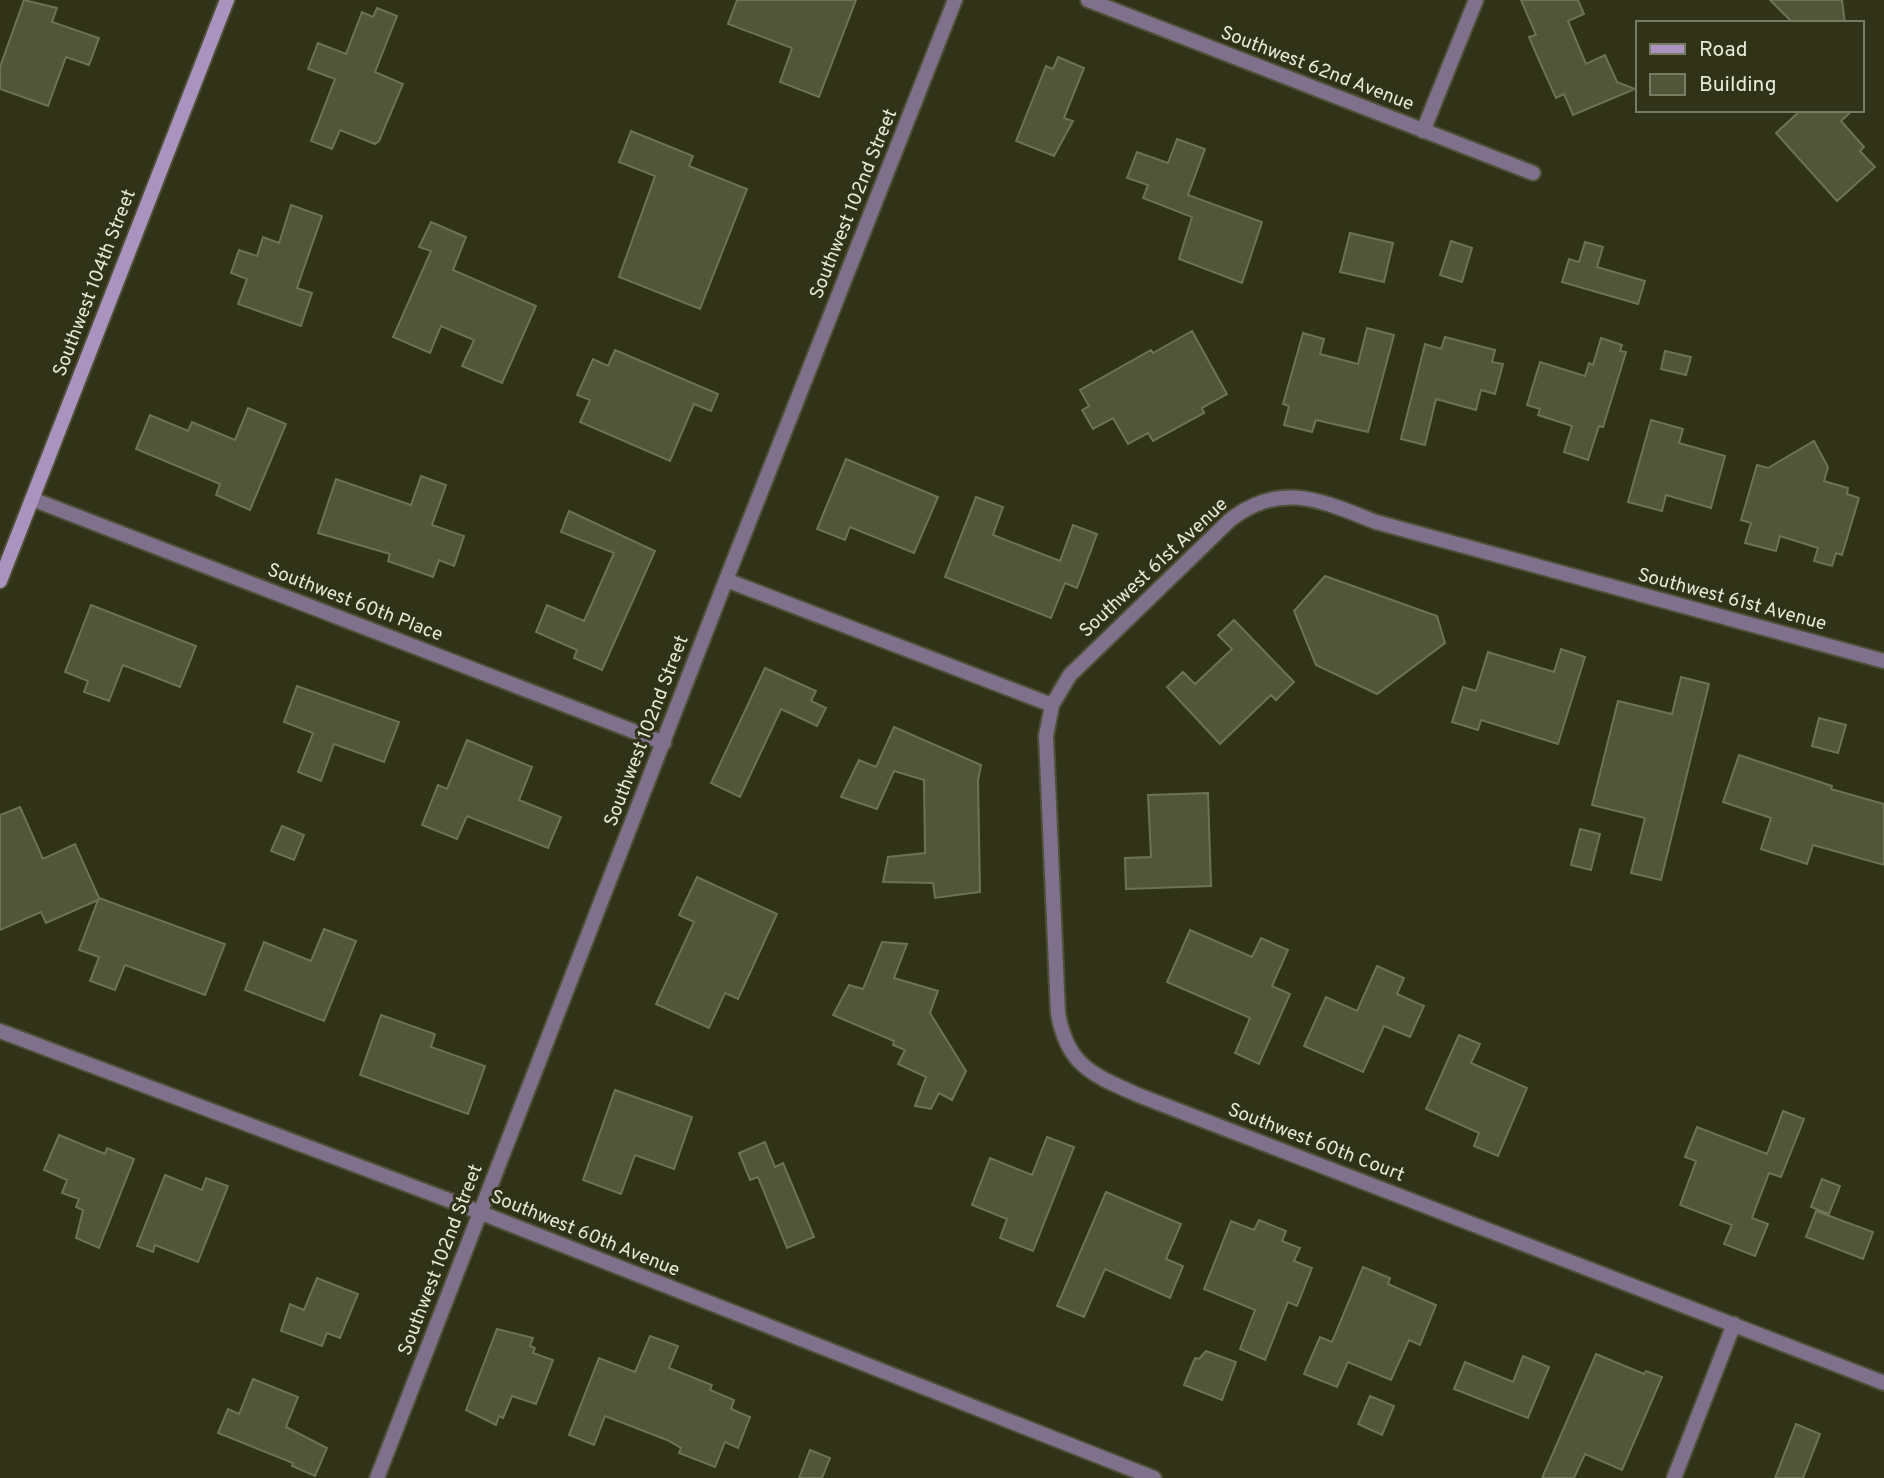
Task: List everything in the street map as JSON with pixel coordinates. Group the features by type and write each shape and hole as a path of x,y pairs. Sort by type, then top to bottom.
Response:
{"street":[{"name":"Southwest 104th Street","path":"0,581 226,0"},
{"name":"Southwest 102nd Street","path":"377,1478 955,0"},
{"name":"Southwest 62nd Avenue","path":"1088,0 1533,173"},
{"path":"1423,131 1476,0"},
{"name":"Southwest 61st Avenue","path":"1052,705 1070,674 1201,545 1245,509 1272,497 1286,496 1327,503 1376,522 1884,661"},
{"name":"Southwest 60th Place","path":"32,499 664,744"},
{"path":"726,580 1052,705"},
{"name":"Southwest 60th Court","path":"1052,705 1046,752 1057,1001 1061,1033 1076,1060 1089,1071 1138,1095 1884,1383"},
{"name":"Southwest 60th Avenue","path":"0,1031 480,1213 1153,1478"},
{"path":"1674,1478 1734,1324"}],"building":[{"path":"24,0 57,8 52,22 99,38 89,65 66,57 48,106 0,89 0,67"},
{"path":"737,0 856,0 819,97 780,82 792,48 728,24"},
{"path":"1521,0 1578,0 1584,14 1568,21 1586,64 1605,55 1617,82 1635,89 1573,115 1564,94 1556,98 1529,37 1536,35"},
{"path":"1770,0 1842,0 1845,21 1791,21"},
{"path":"377,8 397,16 375,72 403,84 379,141 375,144 340,130 332,149 311,141 335,79 308,69 318,43 346,54 362,12 373,17"},
{"path":"1058,57 1084,68 1064,118 1073,121 1054,156 1016,141 1046,66 1053,69"},
{"path":"1799,112 1851,112 1841,121 1864,147 1860,151 1875,167 1837,201 1776,133"},
{"path":"631,131 693,156 689,166 747,189 700,309 619,277 655,176 619,162"},
{"path":"1177,139 1205,149 1188,195 1262,222 1242,283 1179,259 1192,217 1143,198 1148,185 1127,178 1137,152 1168,163"},
{"path":"291,205 322,216 297,288 312,293 301,326 238,304 247,279 231,273 239,250 257,256 263,237 279,243"},
{"path":"431,222 466,237 453,270 536,306 502,383 462,366 474,340 441,326 430,353 393,337 431,251 419,247"},
{"path":"1350,233 1393,243 1384,282 1340,272"},
{"path":"1451,241 1472,248 1462,282 1440,275"},
{"path":"1585,242 1603,247 1597,267 1645,281 1638,304 1562,282 1569,259 1579,262"},
{"path":"1367,328 1394,335 1368,432 1316,420 1312,432 1284,425 1289,406 1283,404 1303,333 1324,339 1320,354 1358,364"},
{"path":"1192,331 1227,394 1202,408 1204,413 1153,441 1148,433 1128,444 1113,418 1093,429 1082,410 1089,406 1080,390 1151,350 1153,353"},
{"path":"1445,337 1495,350 1492,362 1503,364 1495,394 1481,390 1476,410 1436,399 1425,445 1401,439 1425,344 1441,349"},
{"path":"1601,338 1622,345 1620,351 1626,352 1603,427 1599,426 1588,460 1564,452 1572,426 1538,415 1540,409 1527,405 1540,362 1585,376 1589,363 1593,365"},
{"path":"615,350 718,394 711,411 694,404 670,461 580,422 590,400 577,395 593,359 608,366"},
{"path":"1665,351 1691,357 1686,375 1661,369"},
{"path":"248,408 286,424 250,510 216,495 220,484 136,449 150,415 188,431 192,422 235,440"},
{"path":"1651,420 1683,429 1679,443 1725,456 1711,508 1666,495 1662,511 1628,502"},
{"path":"1814,441 1828,467 1824,481 1848,488 1847,494 1859,498 1842,555 1836,553 1832,566 1814,561 1818,548 1780,536 1776,551 1745,543 1751,523 1741,520 1757,465 1768,468"},
{"path":"846,459 938,497 914,553 850,527 845,540 817,529"},
{"path":"421,476 446,485 432,525 464,536 454,566 439,560 433,577 388,561 390,554 318,533 336,479 411,505"},
{"path":"976,497 1003,507 993,535 1060,561 1073,525 1097,534 1077,588 1065,583 1051,618 945,577"},
{"path":"569,511 655,551 602,670 574,658 577,650 536,632 547,605 584,621 614,553 561,532"},
{"path":"1325,576 1437,616 1445,643 1377,694 1316,665 1294,611"},
{"path":"91,605 196,646 180,687 123,665 109,701 84,692 88,681 65,672"},
{"path":"1234,620 1294,682 1276,700 1271,695 1220,744 1167,687 1183,672 1195,684 1232,649 1218,635"},
{"path":"1561,649 1585,657 1558,744 1481,720 1478,730 1452,722 1463,687 1476,691 1488,652 1554,672"},
{"path":"765,668 816,691 811,701 826,708 817,726 781,709 740,797 711,783"},
{"path":"1681,677 1709,684 1661,880 1631,873 1645,818 1592,805 1618,701 1672,714"},
{"path":"297,686 399,722 384,762 334,744 321,781 298,772 313,733 284,722"},
{"path":"1819,718 1846,725 1838,753 1812,746"},
{"path":"894,727 981,765 978,781 980,892 935,898 933,883 883,882 888,857 925,853 924,780 894,771 877,809 841,797 859,760 876,767"},
{"path":"467,740 532,767 519,800 561,817 548,848 467,816 457,839 422,825 438,785 447,789"},
{"path":"1739,755 1832,786 1831,789 1884,804 1884,865 1813,845 1807,864 1761,849 1771,818 1723,802"},
{"path":"1208,793 1211,886 1126,889 1125,858 1151,857 1148,795"},
{"path":"20,807 43,859 75,844 99,898 225,944 205,995 125,965 115,990 90,981 99,957 79,950 98,900 46,923 41,912 0,930 0,815"},
{"path":"282,826 304,835 294,860 271,851"},
{"path":"1580,829 1600,834 1591,870 1571,865"},
{"path":"697,877 777,914 738,999 725,993 709,1028 656,1004 694,922 679,915"},
{"path":"324,929 356,941 324,1021 245,990 264,942 311,961"},
{"path":"1190,930 1252,957 1261,938 1288,950 1272,986 1290,994 1259,1064 1235,1053 1250,1018 1167,982"},
{"path":"882,942 907,944 894,978 938,991 930,1013 966,1071 952,1100 939,1093 931,1109 915,1106 926,1077 898,1064 905,1050 893,1045 894,1041 833,1015 849,985 863,989"},
{"path":"1377,966 1404,978 1397,994 1424,1006 1410,1037 1384,1026 1363,1072 1304,1046 1326,997 1357,1011"},
{"path":"381,1015 435,1034 431,1047 485,1066 468,1114 360,1075"},
{"path":"1459,1035 1480,1044 1471,1063 1527,1088 1498,1156 1474,1146 1479,1133 1426,1109"},
{"path":"615,1090 692,1117 674,1169 635,1155 621,1194 583,1180"},
{"path":"1783,1111 1804,1119 1781,1177 1769,1173 1752,1218 1768,1224 1755,1256 1724,1244 1732,1225 1680,1205 1696,1161 1685,1157 1697,1127 1767,1154"},
{"path":"59,1135 105,1154 107,1148 134,1159 99,1248 76,1238 83,1210 76,1207 79,1199 62,1193 67,1180 44,1170"},
{"path":"1047,1137 1074,1147 1033,1251 1000,1238 1007,1219 972,1205 990,1158 1032,1175"},
{"path":"765,1142 775,1167 783,1163 814,1237 787,1248 758,1177 750,1180 739,1153"},
{"path":"165,1175 202,1190 206,1178 228,1186 198,1262 155,1245 153,1252 137,1246"},
{"path":"1822,1179 1840,1186 1829,1214 1811,1207"},
{"path":"1106,1192 1181,1224 1166,1259 1183,1266 1170,1298 1105,1269 1084,1317 1057,1306"},
{"path":"1816,1211 1873,1232 1863,1259 1806,1237"},
{"path":"1259,1220 1286,1231 1282,1241 1300,1248 1294,1261 1312,1268 1297,1306 1288,1302 1265,1360 1240,1349 1255,1310 1204,1289 1231,1221 1254,1230"},
{"path":"1363,1267 1390,1278 1388,1284 1436,1305 1420,1345 1409,1340 1391,1380 1348,1362 1337,1387 1304,1374 1320,1337 1332,1342"},
{"path":"317,1278 358,1294 340,1338 327,1333 322,1346 281,1331 290,1304 304,1310"},
{"path":"497,1329 533,1338 530,1346 535,1348 533,1353 553,1360 536,1404 512,1396 503,1418 499,1416 496,1425 466,1410"},
{"path":"650,1336 678,1346 669,1368 712,1385 710,1390 734,1400 731,1409 750,1417 738,1448 725,1442 715,1467 679,1453 681,1448 667,1440 605,1416 594,1445 569,1435 599,1358 635,1372"},
{"path":"1206,1351 1236,1362 1222,1400 1184,1385 1195,1358 1199,1359"},
{"path":"1596,1354 1644,1374 1646,1371 1662,1377 1622,1470 1585,1454 1574,1478 1542,1478"},
{"path":"1523,1356 1549,1367 1528,1418 1454,1389 1465,1362 1513,1382"},
{"path":"253,1379 298,1397 286,1427 327,1448 315,1476 292,1466 293,1463 218,1433 228,1409 239,1414"},
{"path":"1370,1396 1394,1406 1382,1435 1358,1424"},
{"path":"1796,1424 1820,1434 1803,1478 1775,1478"},
{"path":"810,1450 830,1458 822,1478 799,1478"}]}
